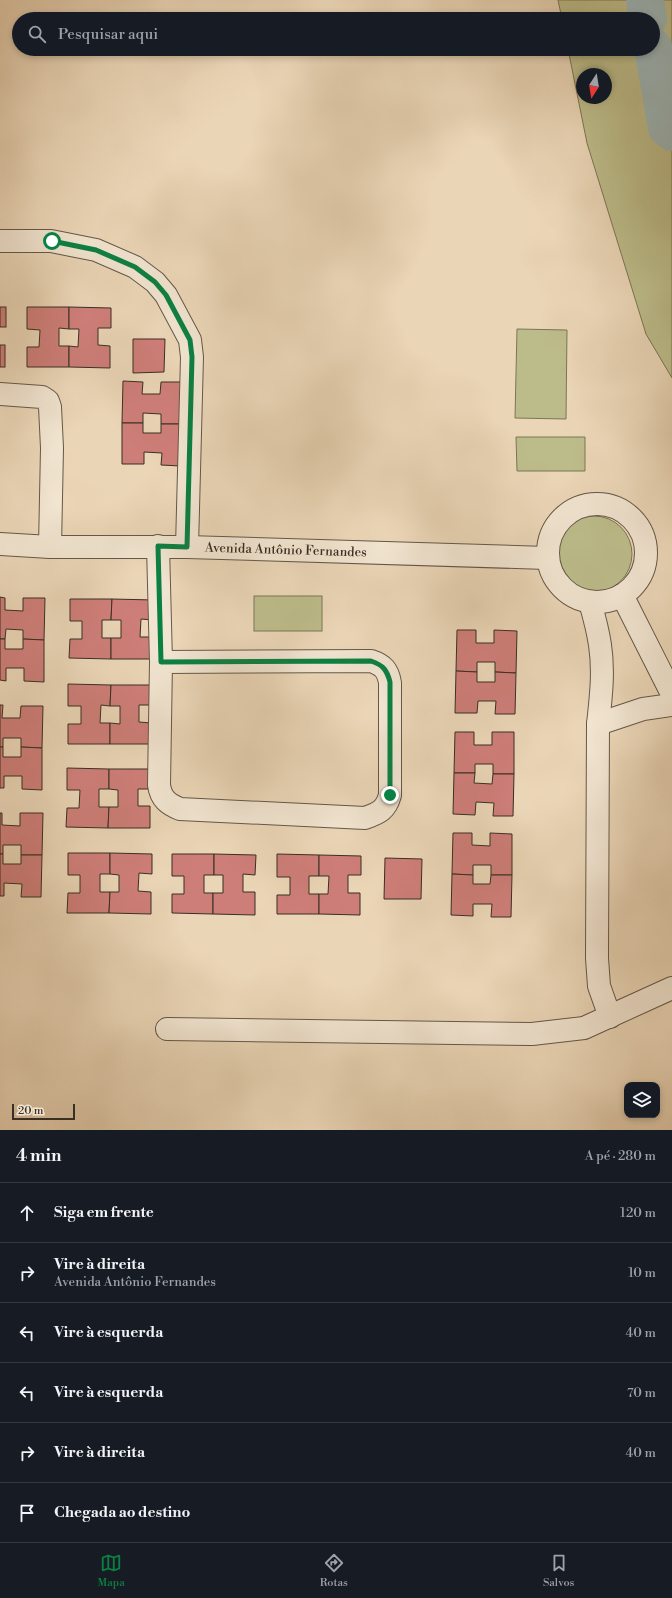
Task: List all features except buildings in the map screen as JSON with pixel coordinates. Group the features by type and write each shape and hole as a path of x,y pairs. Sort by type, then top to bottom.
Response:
{"street":[{"path":"0,241 52,241 96,250 135,267 155,282 166,295 190,340 192,357 187,547"},
{"path":"0,394 42,397 48,400 50,407 52,448 50,547"},
{"path":"595,504 611,506 625,513 636,524 644,538 646,554 643,570 635,585 622,596 607,602 590,602 574,597 561,587 552,573 547,558 548,541 555,527 565,515 579,507 595,504"},
{"name":"Avenida Antônio Fernandes","path":"0,544 50,547 158,546 547,558"},
{"path":"158,546 161,662 159,784 160,792 165,800 170,805 180,809 365,818 381,810 387,805 390,795 390,682 388,673 384,667 371,661 161,662"},
{"path":"622,596 672,694"},
{"path":"590,602 600,644 602,663 598,724 599,986 610,1017"},
{"path":"598,724 643,709 672,705"},
{"path":"167,1029 532,1034 584,1028 672,988"}],"green space":[{"path":"558,0 672,0 672,378 646,334 587,143 579,104 612,104 612,68 576,68 576,89 569,56 660,56 660,12 561,12"},
{"path":"517,329 567,330 566,419 515,418"},
{"path":"516,437 585,437 585,471 517,471"},
{"path":"594,516 609,519 621,527 629,539 632,554 629,569 621,581 609,589 594,592 579,589 567,581 559,569 556,554 559,539 567,527 579,519"},
{"path":"254,596 322,596 322,631 254,631"}],"waterway":[{"path":"645,0 647,12"},
{"path":"655,56 667,128 672,132"}],"route":[{"path":"52,241 96,250 135,267 155,282 166,295 190,340 192,357 187,547 158,546 161,662 371,661 379,664 384,667 388,673 390,682 390,795"}]}
